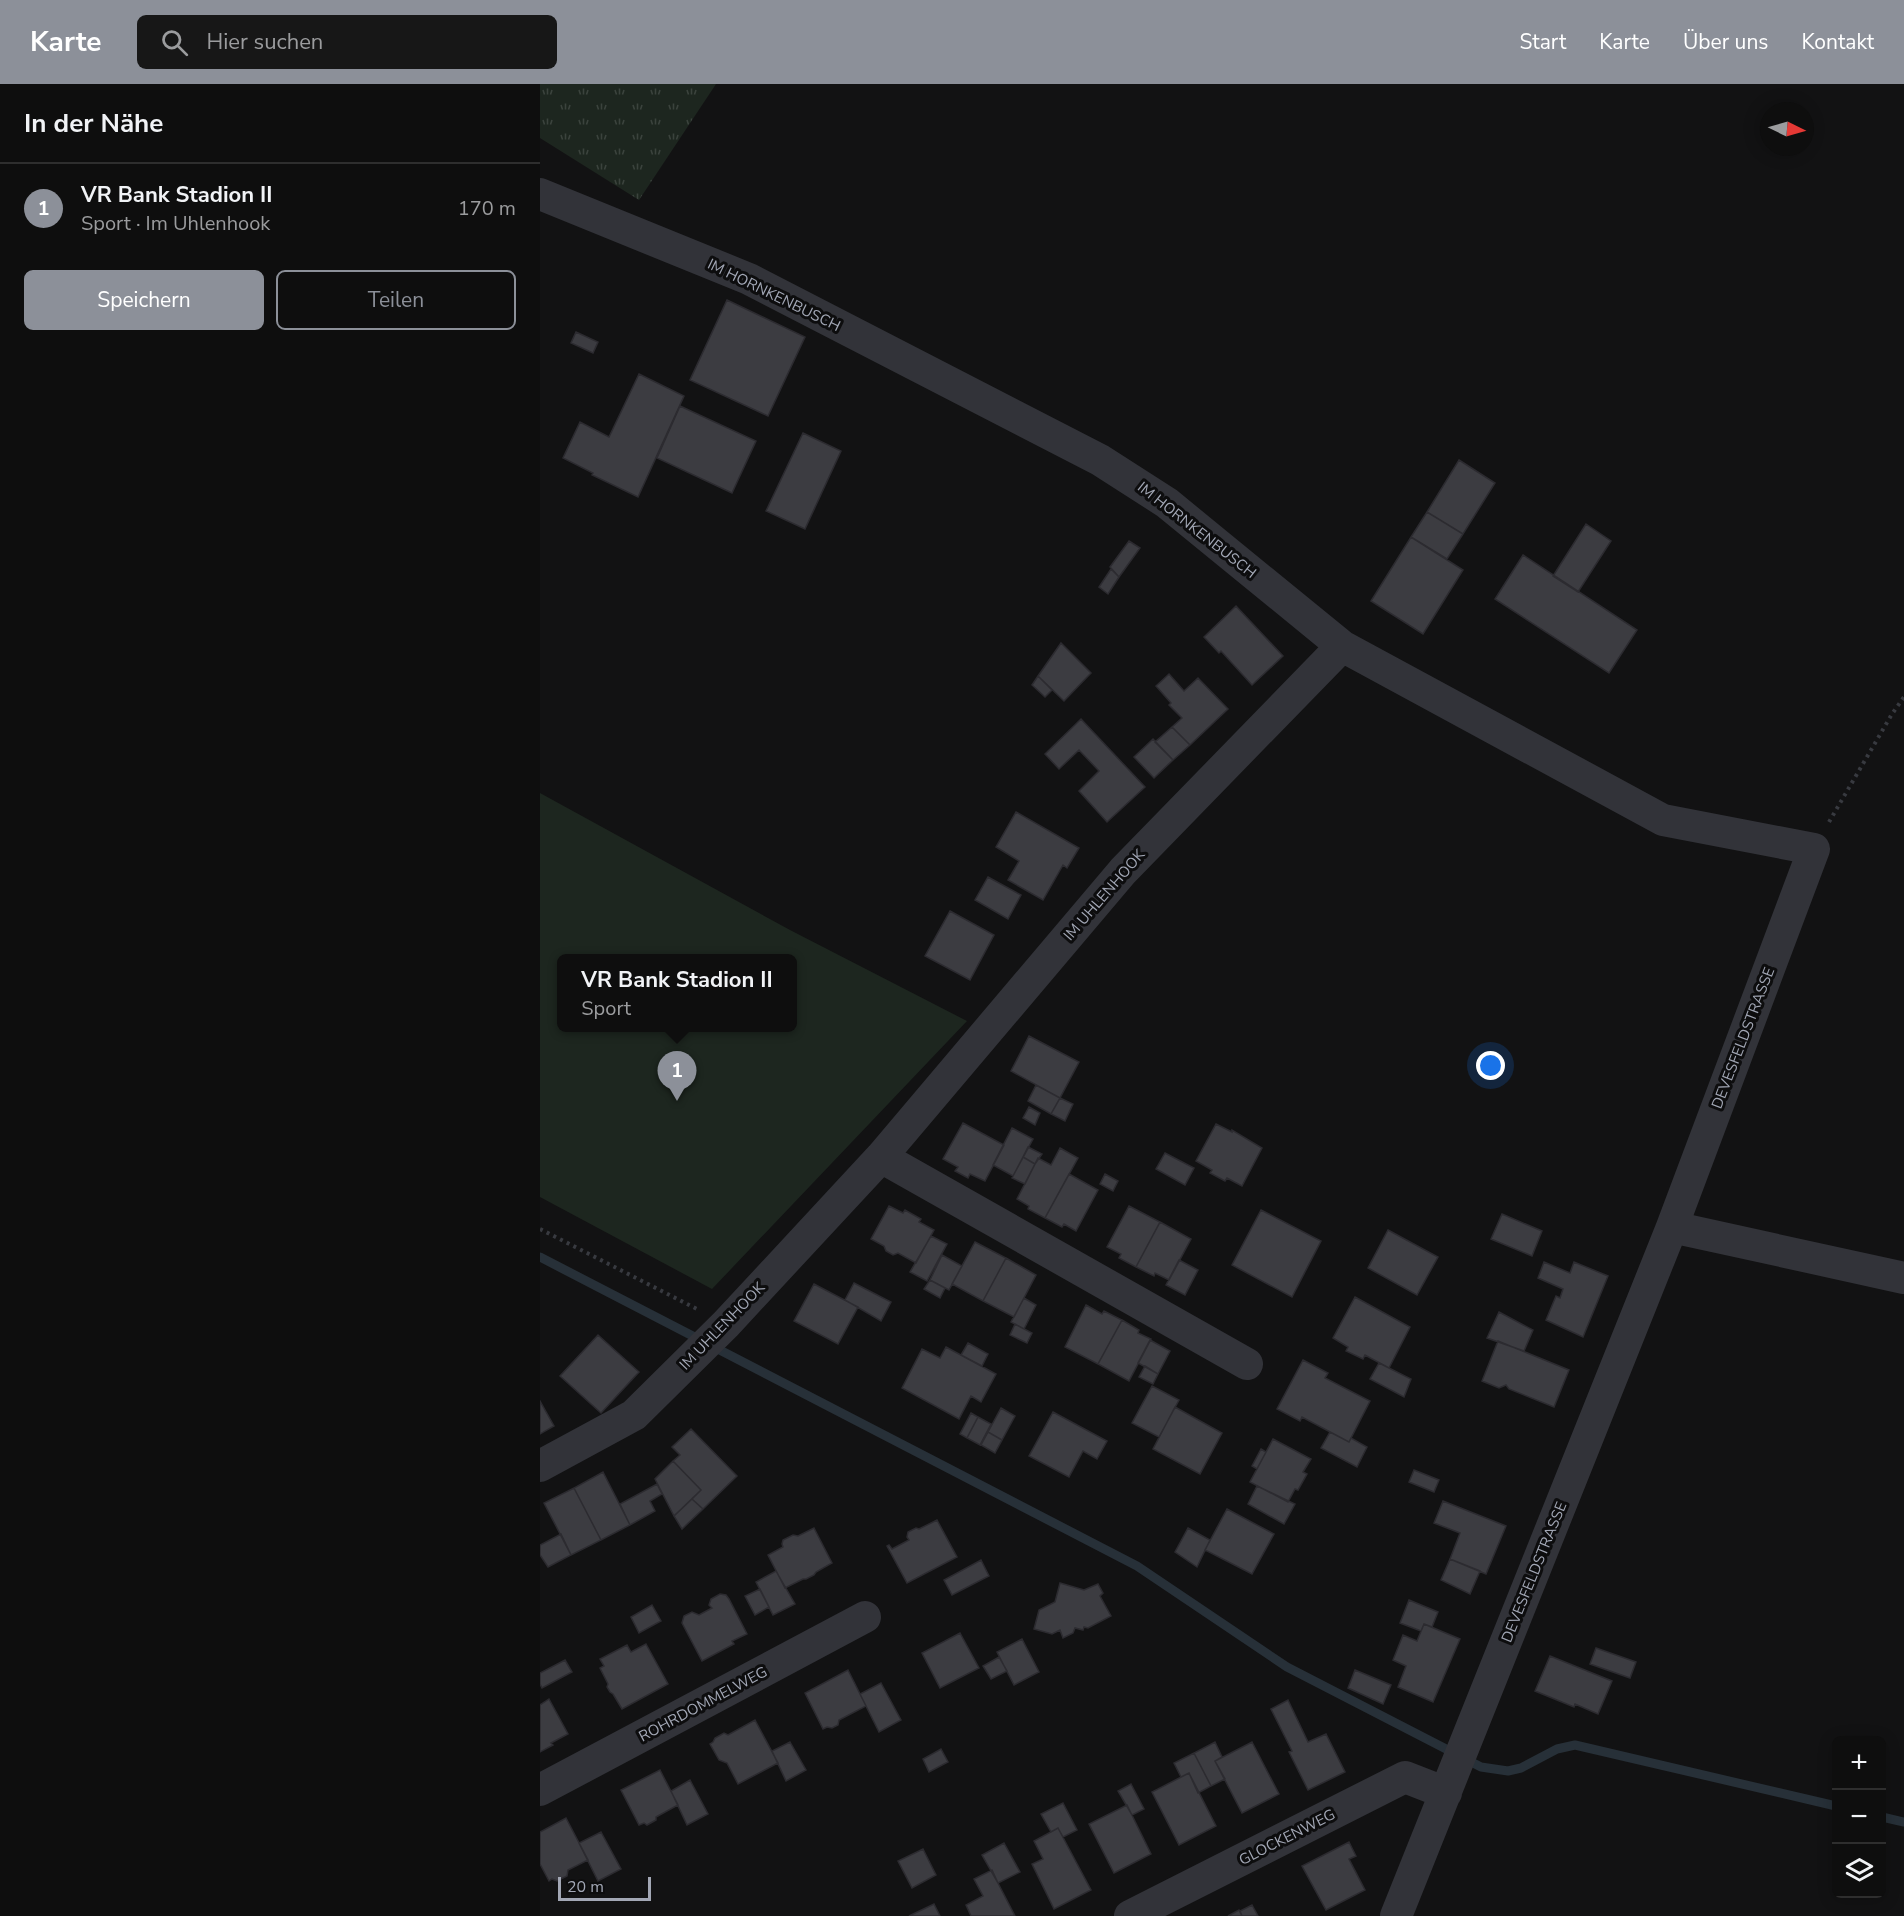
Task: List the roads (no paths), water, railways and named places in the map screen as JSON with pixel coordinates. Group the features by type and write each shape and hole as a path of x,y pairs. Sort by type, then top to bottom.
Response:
{"street":[{"name":"IM HORNKENBUSCH","path":"540,194 749,279 1101,460 1167,503 1342,646 1663,820 1814,849"},
{"name":"IM UHLENHOOK","path":"540,1466 634,1415 726,1324 881,1158 1123,871 1342,646"},
{"name":"DEVESFELDSTRASSE","path":"1396,1916 1672,1227 1814,849"},
{"path":"881,1158 1247,1364"},
{"path":"1672,1227 1904,1278"},
{"name":"ROHRDOMMELWEG","path":"540,1790 866,1617"},
{"name":"GLOCKENWEG","path":"1130,1916 1405,1777 1446,1793"}],"waterway":[{"path":"540,1257 1137,1566 1287,1667 1481,1767 1508,1771 1521,1768 1557,1749 1575,1745 1832,1805"},
{"path":"1886,1818 1904,1822"}],"place":[{"name":"VR Bank Stadion II","path":"677,1101"}]}
